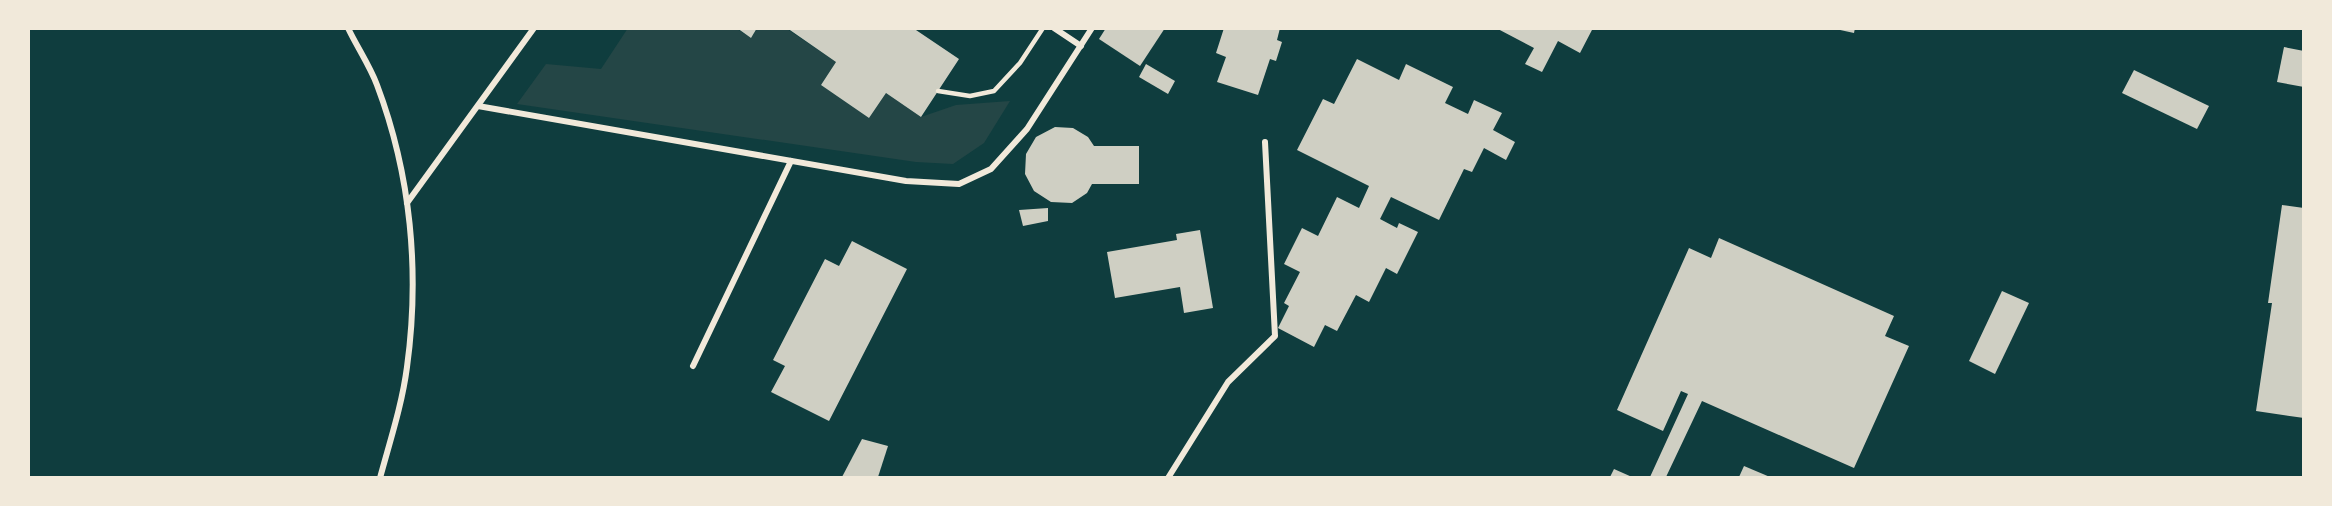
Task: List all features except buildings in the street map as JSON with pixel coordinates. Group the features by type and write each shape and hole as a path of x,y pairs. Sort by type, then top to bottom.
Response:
{"street":[{"path":"348,28 376,82 398,148 413,250 412,315 408,358 400,406 380,477"},
{"path":"407,203 534,28"},
{"path":"1054,28 1081,46"},
{"path":"478,106 906,181 959,184 991,169 1027,129 1092,28"},
{"path":"1168,477 1228,382 1275,336 1265,142"},
{"path":"693,366 791,161"}],"lane":[{"path":"939,91 970,96 994,91 1020,63 1043,28"}],"shaded area":[{"path":"628,28 737,29 751,38 757,29 787,29 836,62 821,85 869,118 886,93 921,117 956,105 1010,101 984,143 953,164 916,162 517,104 546,64 601,69"}]}
